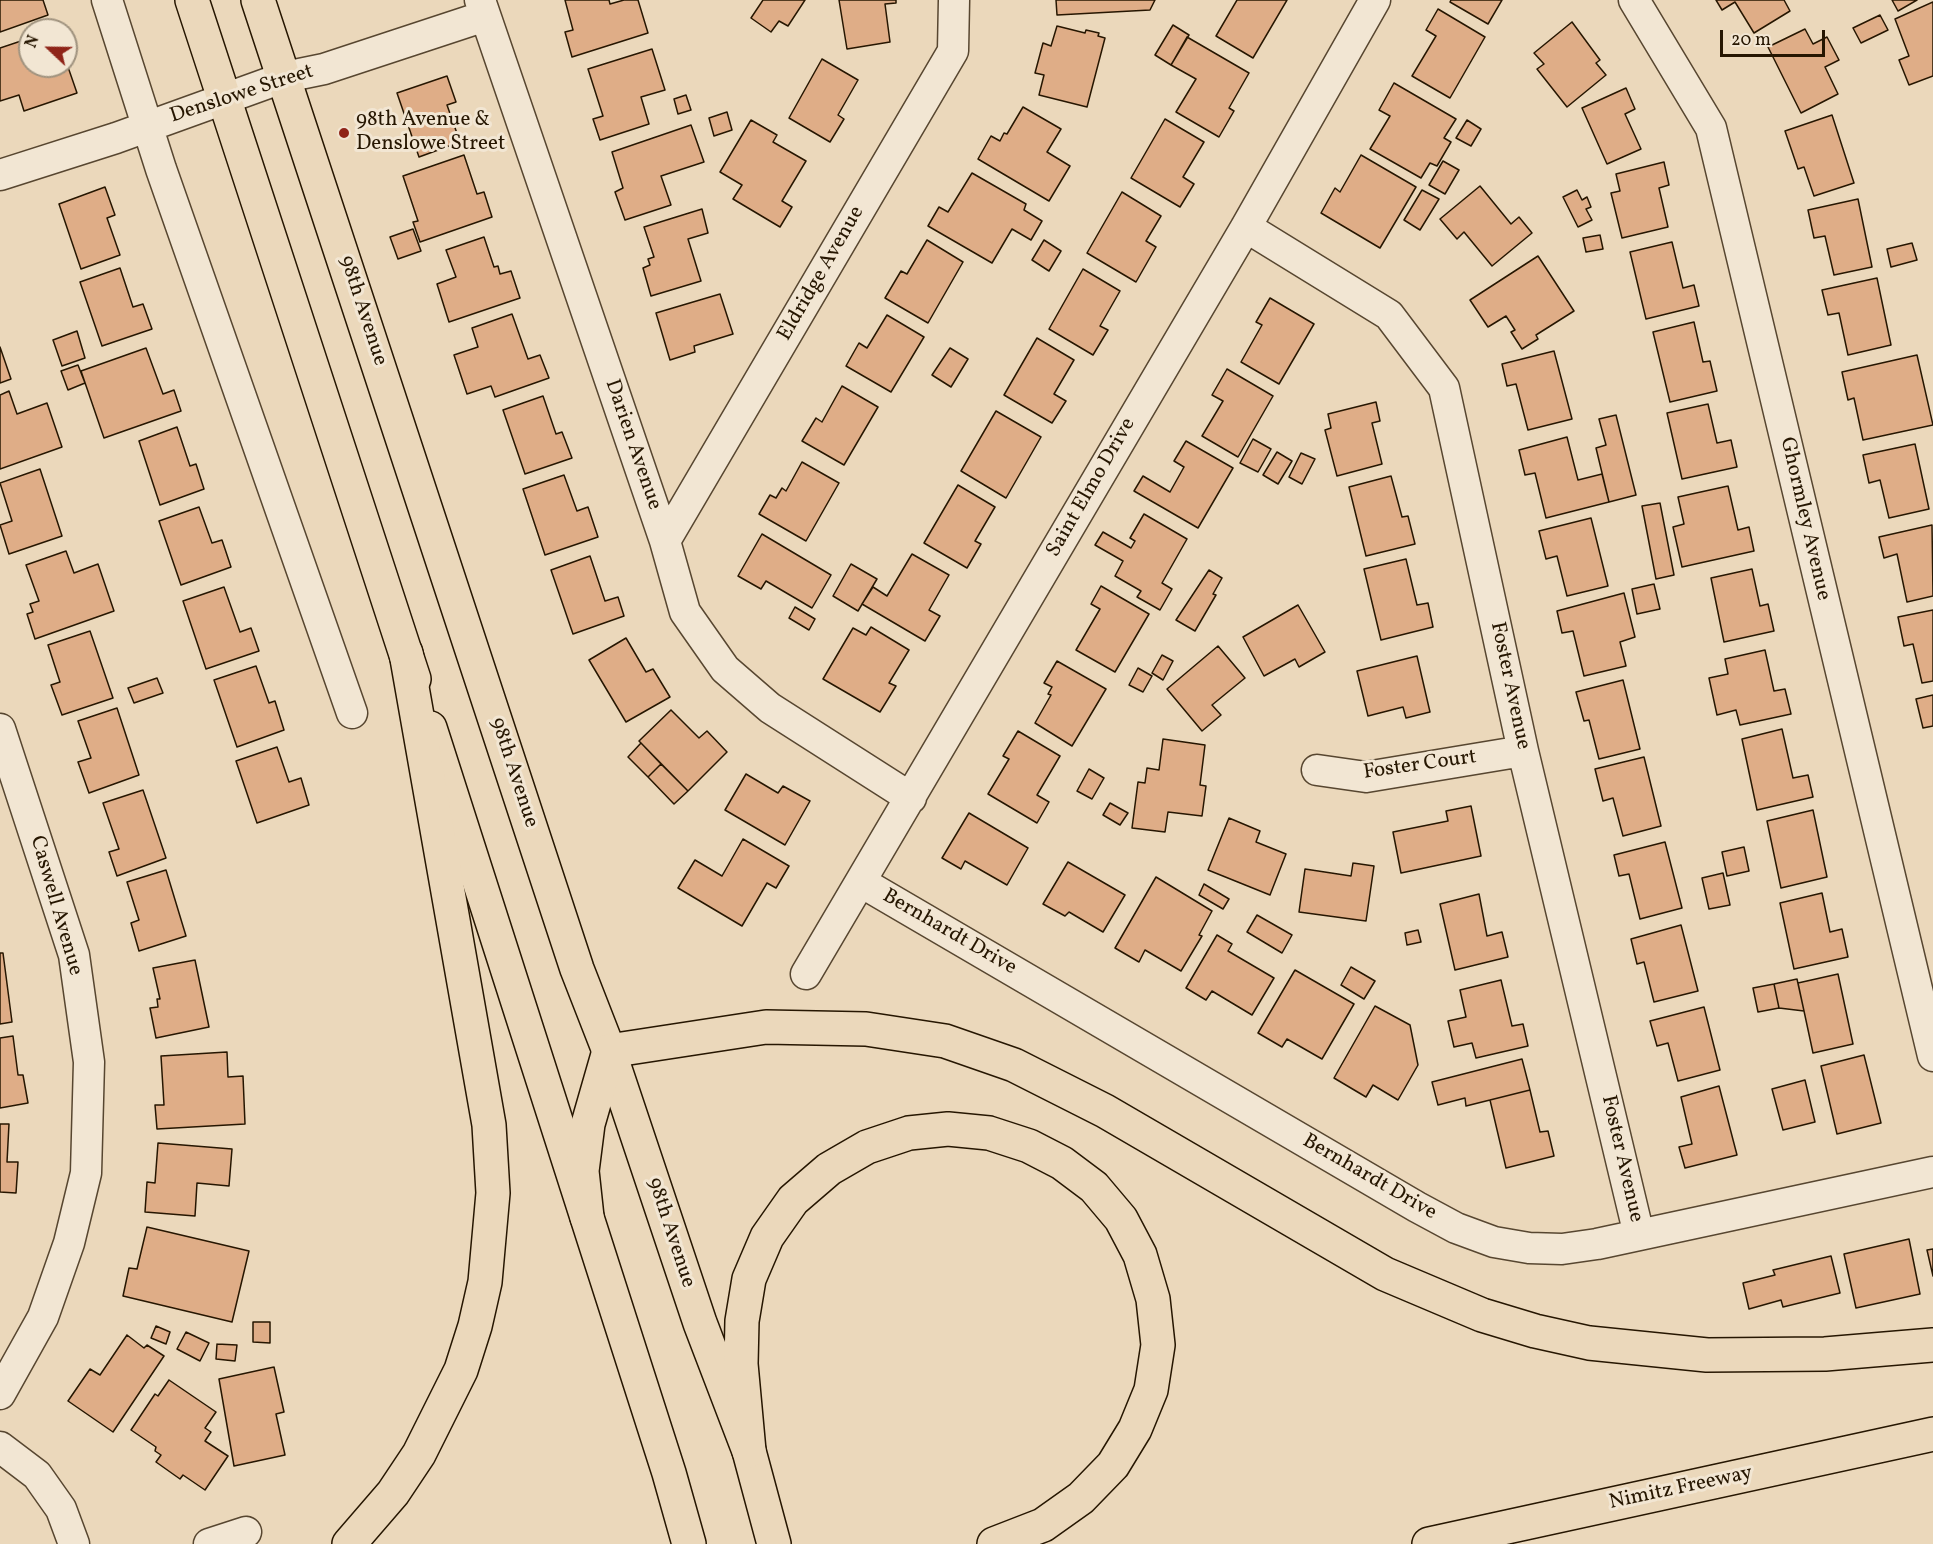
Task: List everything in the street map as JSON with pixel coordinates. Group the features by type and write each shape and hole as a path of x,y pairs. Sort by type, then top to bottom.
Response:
{"main road":[{"path":"192,0 406,653 669,1473 689,1544"},
{"name":"98th Avenue","path":"258,0 577,969 609,1051 700,1323 749,1451 774,1544"},
{"path":"350,1544 393,1493 419,1454 461,1370 475,1326 485,1282 493,1193 489,1125 406,653"},
{"path":"587,1217 582,1171 588,1124 609,1051 766,1028 866,1029 937,1039 1014,1065 1062,1087 1385,1274 1482,1315 1535,1331 1589,1343 1707,1355 1825,1354 1933,1345"},
{"path":"749,1451 741,1364 742,1321 749,1280 767,1237 793,1200 829,1169 867,1147 909,1132 948,1129 989,1133 1029,1146 1062,1163 1094,1187 1121,1219 1144,1266 1153,1299 1158,1345 1151,1390 1135,1429 1113,1465 1081,1498 1043,1525 994,1544"},
{"name":"Nimitz Freeway","path":"1429,1544 1933,1434"}],"street":[{"path":"107,0 147,126 352,713"},
{"name":"Eldridge Avenue","path":"665,541 953,51 954,0"},
{"name":"Saint Elmo Drive","path":"806,974 1246,227 1375,0"},
{"name":"Ghormley Avenue","path":"1634,0 1711,128 1933,1056"},
{"name":"Denslowe Street","path":"0,175 285,77 324,69 482,8"},
{"name":"Darien Avenue","path":"482,8 665,541 685,612 726,669 770,708 910,798"},
{"name":"Foster Avenue","path":"1246,227 1389,315 1444,388 1523,751 1639,1235"},
{"name":"Caswell Avenue","path":"0,729 74,955 89,1062 86,1173 69,1244 43,1317 0,1394"},
{"name":"Foster Court","path":"1317,770 1366,777 1523,751"},
{"name":"Bernhardt Drive","path":"861,882 1456,1228 1494,1242 1562,1249 1597,1244 1933,1172"},
{"path":"0,1447 37,1475 61,1509 74,1544"},
{"path":"209,1544 246,1532"}],"building":[{"path":"0,0 43,0 48,15 40,18 18,18 18,26 0,32"},
{"path":"565,0 609,0 610,4 624,0 638,0 648,33 572,57 565,32 573,30"},
{"path":"763,0 805,0 788,26 779,21 771,32 751,18"},
{"path":"839,0 896,0 896,3 885,4 890,42 847,49"},
{"path":"1056,0 1155,0 1150,10 1057,15"},
{"path":"1237,0 1287,0 1253,58 1216,36"},
{"path":"1451,0 1502,0 1488,24 1450,2"},
{"path":"1716,0 1784,0 1790,11 1754,33 1735,2 1722,10"},
{"path":"1892,0 1917,0 1898,11"},
{"path":"1933,2 1933,76 1909,85 1899,60 1909,56 1895,19"},
{"path":"1438,9 1485,37 1450,98 1412,76 1436,36 1426,30"},
{"path":"1880,15 1888,30 1861,43 1853,28"},
{"path":"1572,22 1600,60 1596,63 1606,75 1567,107 1537,69 1544,64 1534,53"},
{"path":"1173,25 1189,35 1171,65 1155,55"},
{"path":"1057,26 1085,33 1086,30 1099,33 1098,36 1105,38 1087,107 1039,95 1044,75 1035,73 1043,43 1051,46"},
{"path":"1805,29 1813,44 1827,37 1839,60 1825,67 1838,94 1801,113 1768,47"},
{"path":"1187,37 1249,73 1229,108 1234,111 1219,137 1176,112 1196,79 1171,65"},
{"path":"18,42 18,78 72,78 77,93 24,111 19,95 0,101 0,48"},
{"path":"652,49 665,90 641,97 649,124 600,140 593,119 603,116 588,69"},
{"path":"822,59 858,80 838,115 844,119 830,142 789,118"},
{"path":"447,76 456,102 447,105 460,142 419,157 397,93"},
{"path":"1394,83 1456,119 1444,138 1451,142 1437,166 1430,163 1421,178 1370,149 1390,116 1379,110"},
{"path":"1626,88 1635,109 1625,114 1641,149 1607,164 1582,108"},
{"path":"686,95 691,110 678,114 674,99"},
{"path":"1023,107 1061,129 1047,152 1070,166 1049,201 978,159 991,136 1000,141 1004,133 1007,134"},
{"path":"727,112 732,130 714,136 709,118"},
{"path":"1832,115 1854,183 1814,196 1804,167 1798,169 1785,131"},
{"path":"1165,119 1204,142 1183,177 1194,184 1180,207 1131,178"},
{"path":"751,120 777,135 773,142 806,161 782,201 792,207 780,227 733,199 742,185 720,172"},
{"path":"1467,120 1481,129 1471,146 1456,138"},
{"path":"691,125 704,162 661,176 671,205 625,220 615,192 623,188 612,152"},
{"path":"464,155 477,194 484,192 492,217 420,242 413,222 418,221 403,176"},
{"path":"1361,155 1416,187 1380,248 1321,213 1335,188 1340,192"},
{"path":"1443,161 1459,170 1445,194 1429,185"},
{"path":"1664,162 1669,185 1659,188 1668,227 1622,238 1611,193 1620,191 1616,174"},
{"path":"972,173 1026,204 1024,210 1042,221 1031,240 1012,229 992,263 928,226 939,207 948,212"},
{"path":"1480,186 1511,224 1519,217 1532,233 1492,266 1464,232 1457,239 1440,219"},
{"path":"105,187 115,215 107,218 120,255 81,269 59,204"},
{"path":"1422,190 1439,199 1420,230 1404,220"},
{"path":"1577,190 1582,200 1587,197 1591,207 1586,209 1592,220 1578,227 1563,197"},
{"path":"1122,192 1161,216 1146,241 1156,247 1136,282 1087,253"},
{"path":"1858,199 1872,267 1834,275 1825,236 1814,238 1808,210"},
{"path":"702,209 708,233 688,239 701,281 651,296 643,268 650,265 648,259 654,257 644,227"},
{"path":"413,229 421,251 398,259 390,237"},
{"path":"1600,235 1603,249 1586,252 1583,238"},
{"path":"484,237 494,267 498,266 500,274 511,271 520,298 449,322 437,284 456,277 446,250"},
{"path":"927,240 963,262 928,323 885,298 901,271 907,274"},
{"path":"1044,240 1061,251 1049,271 1032,260"},
{"path":"1672,242 1683,288 1694,285 1699,306 1646,319 1630,252"},
{"path":"1912,243 1917,260 1891,267 1887,249"},
{"path":"1538,256 1574,311 1536,335 1538,339 1522,349 1511,332 1515,330 1506,316 1488,327 1470,300"},
{"path":"120,268 133,307 143,304 152,329 102,346 80,282"},
{"path":"1083,269 1120,291 1100,326 1108,330 1093,355 1049,329"},
{"path":"1877,278 1891,345 1848,355 1839,313 1828,315 1822,290"},
{"path":"720,294 733,334 694,346 695,352 670,360 656,313"},
{"path":"1270,298 1314,324 1279,384 1241,362 1262,325 1256,322"},
{"path":"512,314 528,359 540,355 549,378 495,397 491,386 467,394 454,355 478,347 472,328"},
{"path":"887,315 924,337 891,392 846,366 859,343 867,348"},
{"path":"1694,322 1703,362 1710,361 1717,391 1670,402 1653,332"},
{"path":"77,331 85,358 62,366 53,340"},
{"path":"1037,338 1074,360 1054,394 1066,401 1052,423 1004,395"},
{"path":"0,347 11,379 0,383"},
{"path":"146,348 163,394 174,390 181,411 104,438 81,371"},
{"path":"950,348 968,359 951,387 932,375"},
{"path":"1554,351 1572,419 1528,430 1516,384 1507,386 1502,364"},
{"path":"1917,355 1933,425 1863,440 1854,398 1848,400 1842,372"},
{"path":"78,365 85,383 68,390 61,371"},
{"path":"1227,369 1273,396 1238,457 1202,436 1223,401 1212,395"},
{"path":"842,386 878,407 844,465 802,441 816,418 822,422"},
{"path":"9,391 17,414 47,403 62,447 0,469 0,395"},
{"path":"543,396 556,434 562,432 572,458 525,474 503,410"},
{"path":"1376,402 1380,421 1372,423 1382,464 1337,476 1325,430 1331,428 1328,414"},
{"path":"1708,404 1717,443 1731,440 1737,467 1682,479 1667,413"},
{"path":"996,411 1041,437 1006,498 961,471"},
{"path":"1616,415 1636,495 1609,502 1596,448 1606,445 1599,419"},
{"path":"177,427 190,466 196,464 204,489 160,505 139,441"},
{"path":"1567,437 1578,480 1602,474 1609,502 1546,518 1535,473 1525,475 1519,450"},
{"path":"1253,439 1271,449 1258,472 1240,463"},
{"path":"1186,441 1233,468 1198,528 1134,491 1143,476 1170,492 1184,467 1174,461"},
{"path":"1915,444 1929,509 1889,518 1880,480 1869,483 1863,455"},
{"path":"1277,452 1292,461 1278,484 1263,475"},
{"path":"1301,453 1315,459 1302,484 1289,477"},
{"path":"802,462 839,483 806,541 759,514 770,495 776,498 782,488 786,491"},
{"path":"40,469 62,536 9,554 0,525 12,521 0,483"},
{"path":"564,475 577,511 588,507 598,537 545,555 523,489"},
{"path":"1391,476 1402,517 1408,516 1415,544 1366,556 1349,487"},
{"path":"958,485 995,507 975,541 981,544 967,568 924,543"},
{"path":"1728,486 1738,530 1749,527 1754,551 1682,567 1673,527 1684,524 1678,497"},
{"path":"1660,503 1674,575 1656,579 1642,506"},
{"path":"199,507 212,543 222,540 231,567 181,585 159,521"},
{"path":"1144,514 1187,539 1162,583 1172,589 1160,610 1137,597 1141,591 1115,576 1123,561 1095,545 1103,532 1131,548 1135,541 1130,538"},
{"path":"1591,518 1608,586 1567,596 1557,556 1546,559 1539,531"},
{"path":"1932,525 1933,596 1907,602 1897,554 1884,558 1879,537"},
{"path":"762,534 831,575 812,608 766,581 761,589 738,576"},
{"path":"66,551 74,573 98,564 114,611 35,639 27,614 33,612 30,604 39,601 26,565"},
{"path":"912,554 949,575 929,610 940,616 925,641 862,604 873,587 887,596"},
{"path":"590,556 605,601 618,597 624,616 573,634 551,570"},
{"path":"1406,559 1417,605 1428,603 1433,627 1381,640 1364,569"},
{"path":"851,564 877,579 858,611 833,596"},
{"path":"1752,569 1760,606 1768,604 1774,631 1724,642 1711,578"},
{"path":"1209,570 1222,578 1213,594 1216,595 1195,631 1176,620"},
{"path":"1654,584 1660,609 1637,614 1632,589"},
{"path":"1101,586 1149,614 1115,672 1076,650 1100,609 1091,604"},
{"path":"224,587 240,632 251,628 259,651 206,669 183,601"},
{"path":"1624,593 1635,637 1620,642 1626,666 1584,676 1573,631 1562,633 1557,611"},
{"path":"1298,605 1325,652 1299,667 1295,659 1264,676 1243,637"},
{"path":"795,607 815,619 809,630 789,618"},
{"path":"1933,610 1933,681 1922,683 1913,644 1904,646 1898,617"},
{"path":"871,627 909,650 889,683 896,686 880,712 823,679 853,628 866,635"},
{"path":"90,631 113,698 62,715 51,685 60,682 48,645"},
{"path":"626,638 646,672 653,669 670,697 626,722 589,660"},
{"path":"1218,646 1245,678 1212,705 1221,715 1202,731 1167,689"},
{"path":"1765,650 1774,691 1785,689 1791,714 1740,725 1736,710 1717,715 1709,678 1728,674 1725,659"},
{"path":"1162,655 1173,661 1163,680 1152,673"},
{"path":"1417,656 1430,712 1406,718 1403,707 1368,716 1357,671"},
{"path":"1057,661 1106,689 1072,746 1035,723 1051,695 1048,694 1052,687 1044,683"},
{"path":"256,666 269,703 275,701 284,730 237,747 214,680"},
{"path":"1138,668 1152,676 1143,692 1129,685"},
{"path":"157,678 163,693 134,703 128,688"},
{"path":"1623,680 1640,749 1599,759 1589,720 1584,721 1576,692"},
{"path":"1933,695 1933,726 1923,728 1916,699"},
{"path":"117,708 139,775 89,793 78,762 91,758 78,721"},
{"path":"671,710 699,738 707,731 727,752 688,791 639,741"},
{"path":"1782,729 1793,778 1808,775 1813,797 1757,810 1742,739"},
{"path":"1018,731 1060,756 1037,795 1049,802 1037,823 988,794 1009,759 1003,756"},
{"path":"1163,739 1205,745 1200,785 1206,786 1202,816 1168,812 1165,832 1132,828 1138,782 1145,783 1147,768 1159,770"},
{"path":"641,743 661,764 648,777 628,757"},
{"path":"277,747 289,782 301,778 309,805 257,823 236,761"},
{"path":"1644,757 1661,826 1623,836 1613,798 1603,801 1595,769"},
{"path":"661,764 688,791 674,804 648,777"},
{"path":"1089,769 1104,778 1092,799 1077,791"},
{"path":"746,774 778,793 783,786 810,801 785,845 725,810"},
{"path":"143,790 166,858 117,876 109,852 119,849 103,803"},
{"path":"1110,803 1128,813 1120,825 1103,815"},
{"path":"1471,806 1481,856 1401,873 1393,832 1448,821 1446,811"},
{"path":"1813,810 1827,877 1781,888 1767,821"},
{"path":"969,813 1028,848 1007,885 965,861 961,869 942,858"},
{"path":"1229,818 1260,831 1256,842 1286,854 1270,895 1208,870"},
{"path":"743,839 789,866 776,888 767,883 742,926 678,888 695,860 722,876"},
{"path":"1665,842 1682,908 1640,919 1629,874 1619,876 1614,855"},
{"path":"1744,847 1749,871 1727,876 1722,852"},
{"path":"1068,862 1125,895 1103,932 1069,912 1065,916 1043,904"},
{"path":"1353,863 1374,866 1366,921 1299,912 1305,869 1351,876"},
{"path":"166,870 186,936 139,951 131,923 139,920 127,882"},
{"path":"1723,873 1730,905 1709,909 1702,878"},
{"path":"1156,877 1212,911 1199,935 1202,936 1181,971 1145,950 1139,962 1115,948"},
{"path":"1204,884 1229,899 1223,909 1199,895"},
{"path":"1822,893 1830,932 1842,929 1848,957 1794,969 1780,903"},
{"path":"1479,894 1487,936 1502,932 1508,957 1455,970 1440,904"},
{"path":"1257,915 1292,935 1282,953 1247,932"},
{"path":"1681,925 1698,991 1654,1002 1644,962 1637,964 1631,939"},
{"path":"1418,930 1421,942 1407,945 1405,933"},
{"path":"1217,935 1232,944 1228,951 1274,978 1252,1015 1212,991 1206,1000 1186,988"},
{"path":"0,953 3,953 12,1022 0,1024"},
{"path":"195,960 209,1027 156,1038 150,1008 158,1007 157,999 160,999 153,968"},
{"path":"1351,967 1375,981 1364,999 1341,985"},
{"path":"1295,970 1354,1004 1322,1059 1287,1039 1282,1047 1258,1033"},
{"path":"1838,974 1853,1044 1813,1053 1798,983"},
{"path":"1797,979 1804,1011 1779,1008 1774,984"},
{"path":"1501,980 1512,1026 1523,1024 1528,1046 1476,1058 1472,1043 1454,1047 1448,1021 1466,1017 1460,990"},
{"path":"1774,984 1779,1008 1758,1012 1753,988"},
{"path":"1375,1006 1410,1025 1418,1065 1398,1100 1373,1085 1366,1097 1334,1078"},
{"path":"1704,1007 1720,1070 1678,1081 1668,1043 1657,1046 1650,1021"},
{"path":"13,1036 18,1075 23,1075 28,1103 0,1108 0,1038"},
{"path":"227,1052 228,1077 243,1076 245,1124 157,1129 155,1105 164,1105 161,1056"},
{"path":"1864,1055 1881,1123 1837,1134 1821,1066"},
{"path":"1522,1059 1530,1090 1466,1106 1465,1098 1438,1105 1432,1082"},
{"path":"1805,1080 1815,1122 1783,1130 1772,1089"},
{"path":"1719,1086 1737,1155 1685,1168 1679,1147 1692,1144 1681,1097"},
{"path":"1530,1090 1540,1132 1548,1131 1554,1156 1506,1168 1490,1100"},
{"path":"0,1124 9,1124 7,1162 18,1162 16,1193 0,1192"},
{"path":"158,1143 232,1149 229,1186 197,1183 195,1216 145,1212 147,1182 155,1183"},
{"path":"147,1227 249,1251 232,1322 123,1296 129,1268 137,1269"},
{"path":"1909,1239 1920,1294 1856,1308 1844,1254"},
{"path":"1933,1249 1933,1276 1927,1250"},
{"path":"1831,1256 1840,1293 1783,1307 1781,1300 1749,1309 1743,1283 1775,1275 1773,1270"},
{"path":"253,1322 270,1322 270,1343 253,1342"},
{"path":"156,1326 170,1332 166,1344 151,1338"},
{"path":"186,1332 209,1343 200,1361 177,1349"},
{"path":"127,1335 144,1348 147,1345 164,1356 113,1432 68,1401 90,1369 100,1375"},
{"path":"217,1344 237,1345 235,1361 216,1359"},
{"path":"274,1367 284,1412 276,1414 285,1455 234,1466 219,1379"},
{"path":"169,1380 216,1412 205,1428 211,1432 205,1441 228,1456 205,1490 183,1475 180,1479 156,1462 161,1455 155,1451 156,1447 131,1430 155,1394 158,1396"}],"place":[{"name":"98th Avenue & Denslowe Street","path":"344,133"}]}
